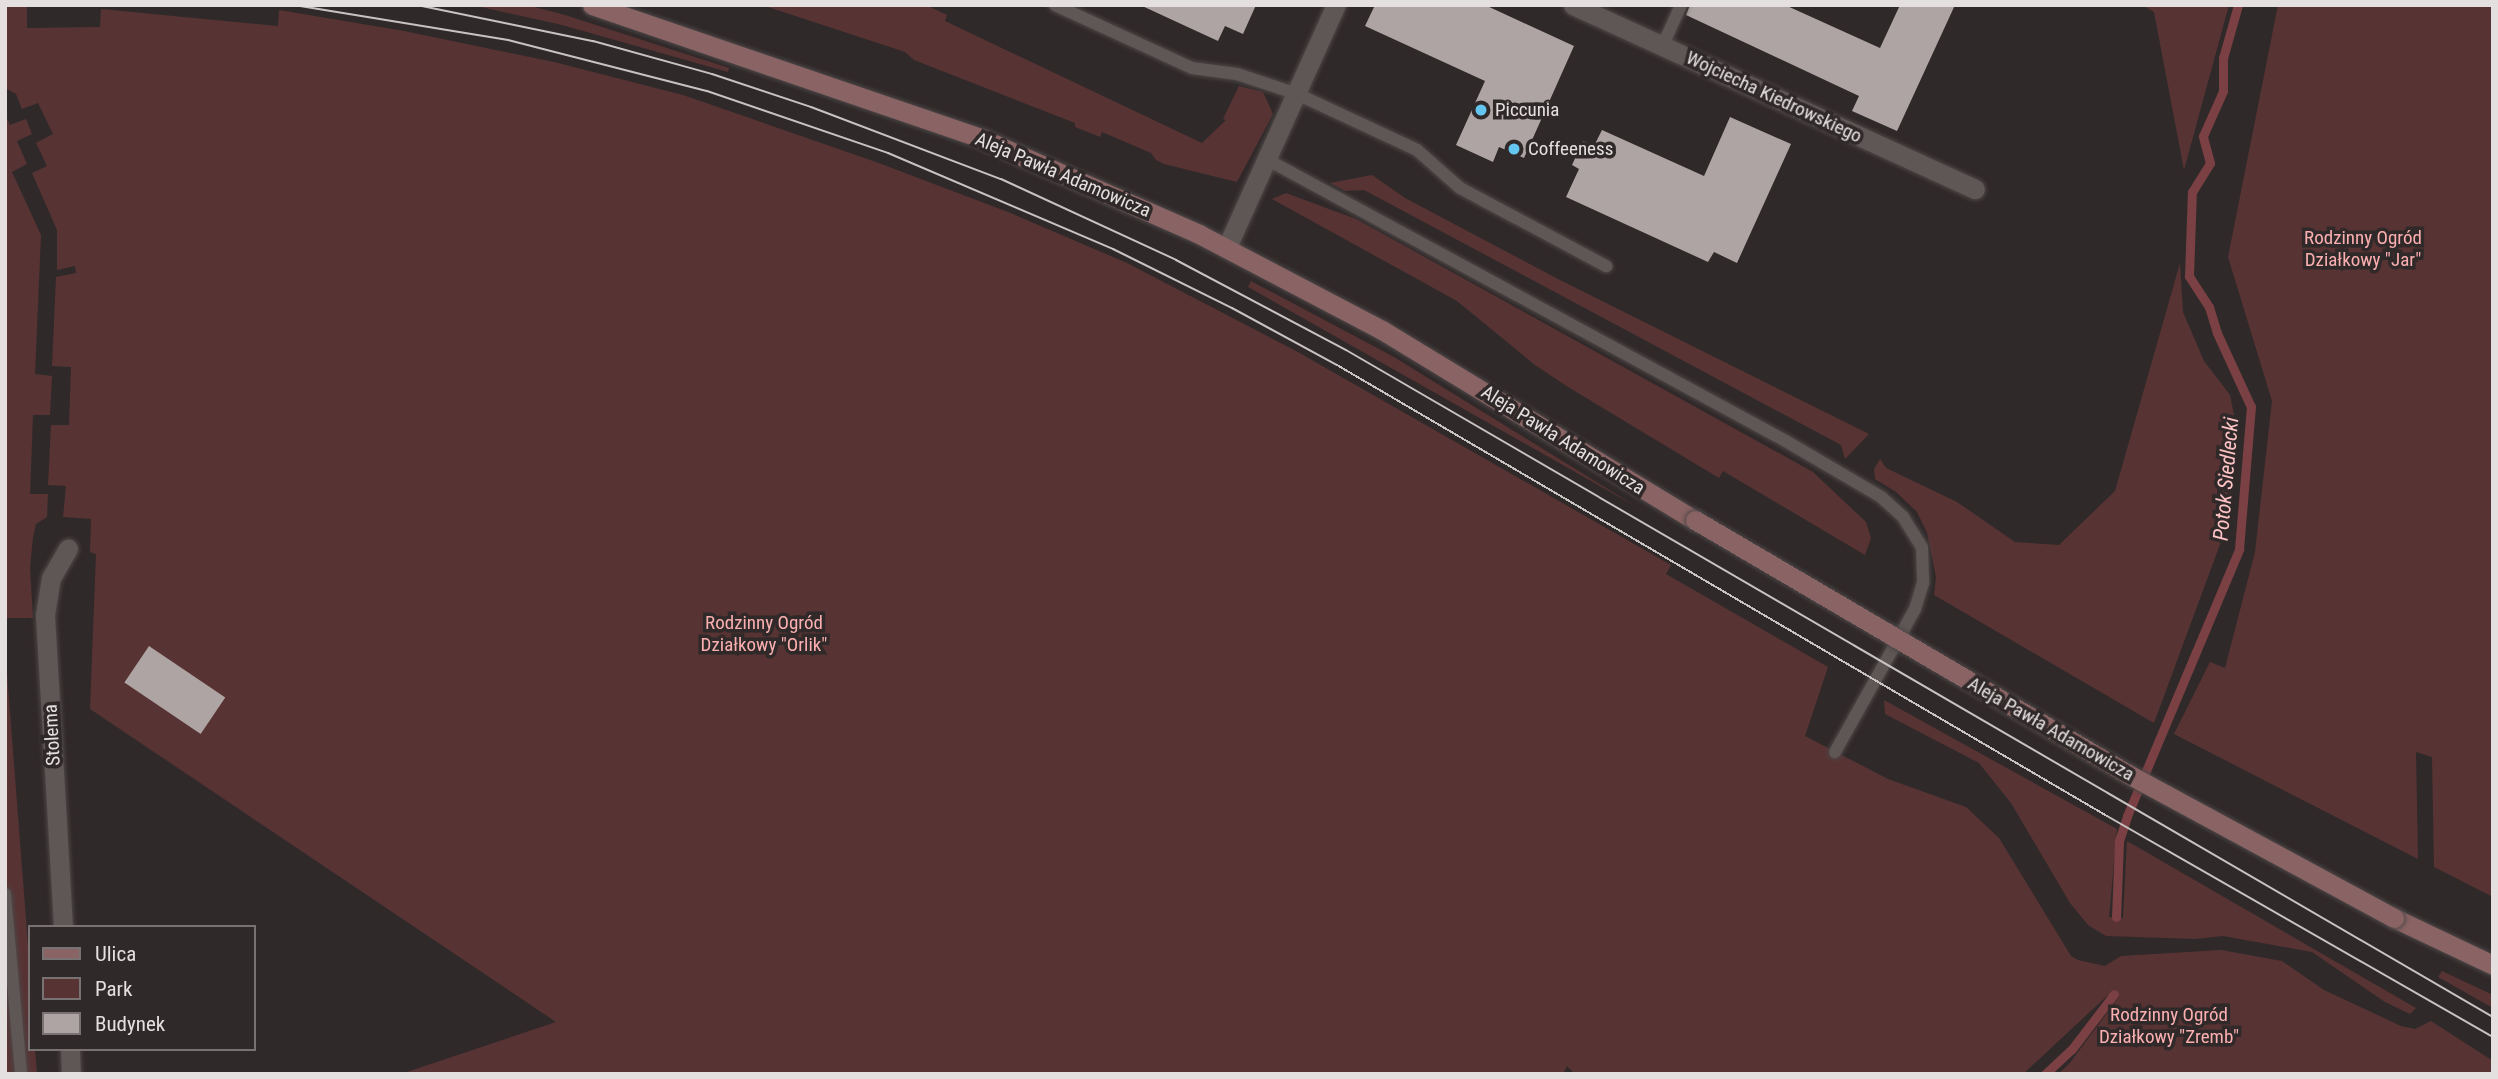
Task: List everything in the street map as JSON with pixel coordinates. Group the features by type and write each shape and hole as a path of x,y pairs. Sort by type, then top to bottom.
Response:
{"main road":[{"name":"Aleja Pawła Adamowicza","path":"592,5 983,139 1227,247 1382,330 1695,520 2126,773 2382,911 2493,965"}],"street":[{"path":"1227,247 1336,5"},
{"name":"Wojciecha Kiedrowskiego","path":"1573,5 1975,189"},
{"name":"Stolema","path":"63,925 45,615 51,578 68,549"},
{"path":"70,1051 71,1074"}],"lane":[{"path":"1055,5 1192,68 1237,74 1297,94 1417,150 1460,188 1606,265"},
{"path":"1663,45 1681,5"},
{"path":"1268,160 1784,440 1881,496 1903,517 1922,548 1923,583 1915,609 1835,752"},
{"path":"5,896 21,1074"}],"green space":[{"name":"Rodzinny Ogród Działkowy \"Orlik\"","path":"5,5 27,5 27,28 100,27 101,9 278,26 279,10 404,31 554,62 683,95 876,162 1008,212 1127,263 1296,351 1671,565 1666,574 1828,667 1805,736 1888,779 1966,807 1999,838 2071,956 2105,966 2121,956 2221,950 2282,961 2324,990 2401,1026 2415,1029 2431,1021 2493,1061 2493,1074 2058,1074 2069,1064 2119,997 2114,994 2107,996 2023,1074 1575,1074 1567,1066 1563,1074 401,1074 556,1022 90,709 96,554 90,552 91,519 63,517 66,486 48,485 51,425 69,425 71,367 52,366 56,277 76,273 75,266 57,270 57,230 32,173 47,166 36,143 53,134 38,103 22,109 16,94 5,88"},
{"path":"472,5 527,5 729,68 728,72 562,25"},
{"path":"762,5 926,5 947,15 945,21 1202,143 1226,120 1223,119 1239,86 1263,92 1273,114 1237,182 1164,164 1156,160 1151,153 1102,132 1100,137 1075,127 1075,123 914,60 905,52"},
{"path":"2142,5 2229,5 2184,170 2154,12"},
{"name":"Rodzinny Ogród Działkowy \"Jar\"","path":"2278,5 2493,5 2493,897 2434,867 2432,757 2416,752 2418,859 2174,734 2210,662 2225,668 2255,552 2272,401 2228,257"},
{"path":"5,115 10,125 26,119 32,134 17,141 27,164 12,172 41,235 35,374 52,376 50,415 33,415 30,494 48,494 47,517 36,524 33,537 30,568 33,618 5,618"},
{"path":"1372,175 1405,198 1558,279 1869,434 1845,459 1841,445 1364,190 1345,191 1330,183"},
{"path":"1286,193 1356,219 1813,472 1866,522 1871,538 1865,555 1723,471 1719,478 1535,365 1457,301 1272,199"},
{"path":"2180,263 2183,312 2204,361 2230,395 2237,430 2229,520 2154,723 1934,595 1936,577 1927,533 1917,512 1896,492 1875,479 1874,469 1880,459 1886,468 1957,502 2015,542 2059,545 2115,491"},
{"path":"1251,281 1394,357 1637,507 1248,287"},
{"path":"5,647 28,945 28,1051 35,1051 37,1074 5,1074"},
{"path":"1884,700 2117,829 2109,917 2123,918 2127,841 2416,1008 2410,1014 2385,1002 2312,952 2223,936 2195,939 2106,936 2088,925 2070,903 2011,803 1979,763 1885,714"},
{"path":"2442,971 2493,995 2493,1008 2438,977"}],"building":[{"path":"1140,5 1256,5 1243,34 1225,26 1218,41"},
{"path":"1375,5 1485,5 1574,46 1524,158 1499,147 1493,162 1456,145 1485,81 1365,26"},
{"path":"1690,5 1785,5 1880,48 1900,5 1955,5 1897,131 1852,111 1859,96 1686,15"},
{"path":"1730,117 1791,144 1737,263 1714,252 1708,262 1566,197 1579,169 1572,165 1583,141 1594,146 1602,130 1704,176"},
{"path":"149,646 225,697 201,734 124,682"}],"waterway":[{"name":"Potok Siedlecki","path":"2116,917 2119,841 2127,816 2239,549 2251,407 2217,333 2209,307 2189,276 2192,192 2210,163 2203,136 2223,91 2223,58 2238,5"},
{"name":"Potok Siedlecki","path":"2045,1074 2072,1049 2114,994"}],"tram line":[{"path":"294,5 508,40 707,91 888,153 1113,249 1232,308 1337,365 2107,816 2493,1037"},
{"path":"417,5 593,41 712,74 811,107 1001,179 1176,260 1346,350 2493,1017"}],"place":[{"name":"Piccunia","path":"1481,110"},
{"name":"Coffeeness","path":"1514,149"}],"park label":[{"name":"Rodzinny Ogród Działkowy \"Zremb\"","path":"2169,1026"}]}
